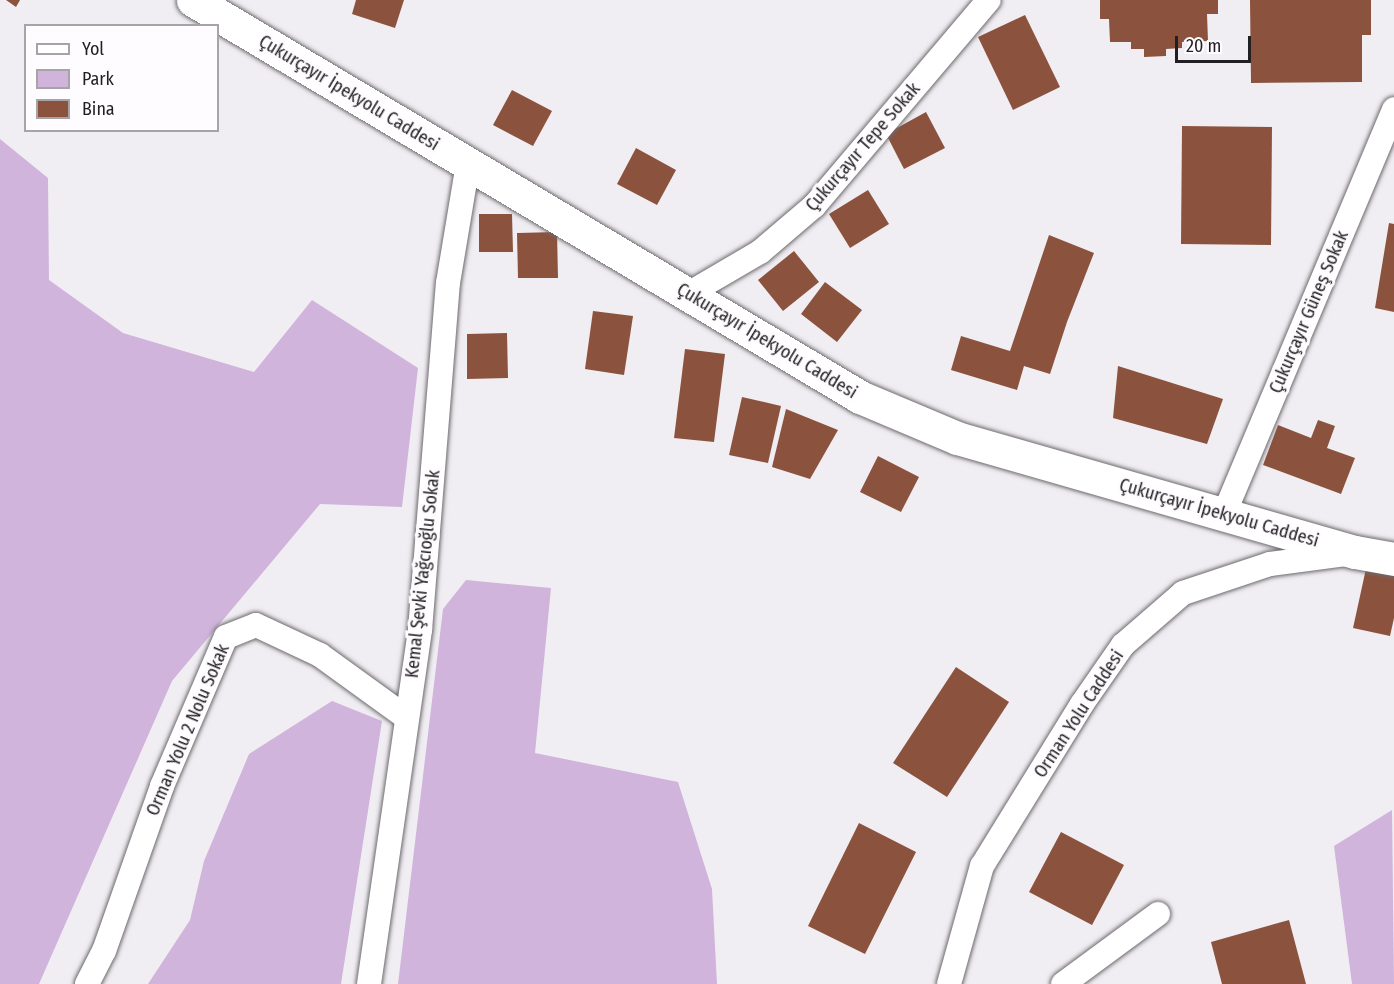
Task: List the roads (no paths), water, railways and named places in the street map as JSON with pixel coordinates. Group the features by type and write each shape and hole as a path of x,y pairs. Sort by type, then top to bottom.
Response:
{"street":[{"name":"Çukurçayır İpekyolu Caddesi","path":"193,0 860,397 957,438 1355,552 1394,559"},
{"name":"Çukurçayır Tepe Sokak","path":"688,294 760,252 814,206 989,0"},
{"name":"Çukurçayır Güneş Sokak","path":"1224,514 1394,109"},
{"name":"Kemal Şevki Yağcıoğlu Sokak","path":"369,984 420,630 448,283 468,164"},
{"name":"Orman Yolu Caddesi","path":"950,984 982,866 1082,704 1123,645 1183,592 1270,564 1355,552"},
{"name":"Orman Yolu 2 Nolu Sokak","path":"87,984 104,951 162,786 226,638 256,625 320,655 407,718"},
{"path":"1063,984 1158,914"}]}
